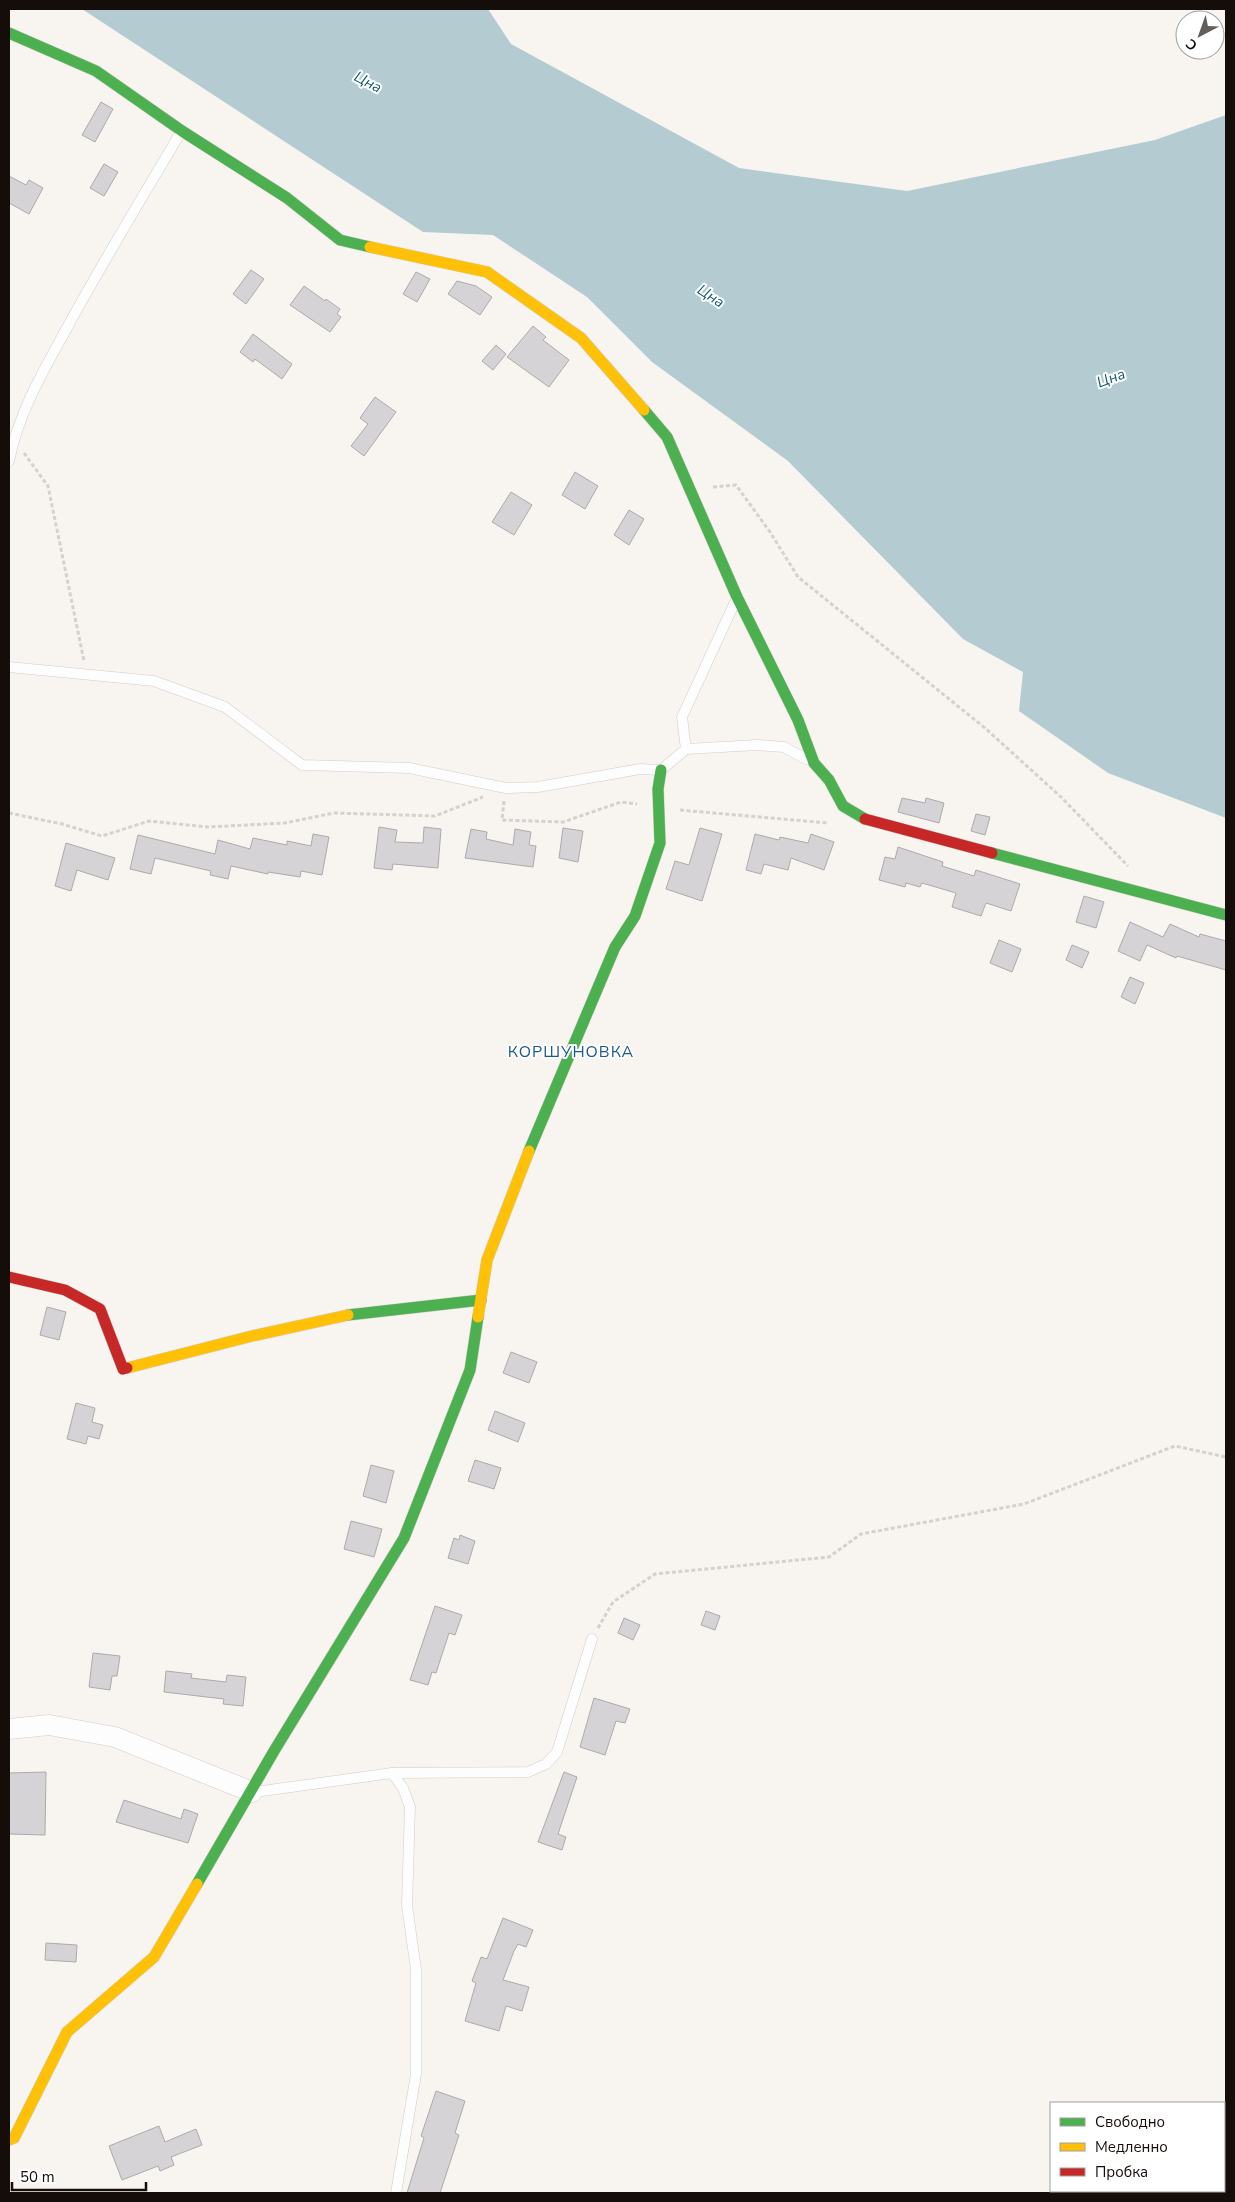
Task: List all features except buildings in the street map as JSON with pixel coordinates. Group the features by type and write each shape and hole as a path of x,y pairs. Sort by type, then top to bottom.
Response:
{"street":[{"path":"9,33 96,70 182,131 287,198 340,240 487,272 581,338 667,438 737,597 798,720 814,763 829,780 843,806 864,819 1226,915"},
{"path":"9,2140 14,2138 68,2032 154,1957 252,1792 274,1751 404,1538 470,1370 487,1260 527,1156 614,947 635,916 660,843 658,789 661,770"},
{"path":"9,1277 65,1290 100,1309 123,1370 252,1336 364,1312 480,1300"},
{"path":"9,1729 49,1725 115,1737 252,1792"}],"lane":[{"path":"9,461 14,438 26,404 91,284 182,131"},
{"path":"686,749 682,716 737,597"},
{"path":"9,667 154,681 225,707 302,765 409,768 506,788 538,788 640,769 661,770 686,749 757,745 784,748 814,763"},
{"path":"252,1792 392,1773 528,1772 546,1764 557,1752 592,1639"},
{"path":"392,1773 403,1788 410,1807 407,1904 416,1970 416,2074 396,2193"}],"path":[{"path":"14,438 48,486 86,674"},
{"path":"689,488 736,485 770,532 798,577 985,728 1061,797 1131,868"},
{"path":"9,813 62,824 102,836 149,821 208,827 285,823 334,813 435,816 506,788 502,820 562,822 621,802 659,808 834,824"},
{"path":"592,1639 613,1602 655,1574 829,1557 861,1534 1024,1504 1175,1446 1226,1457"}],"water":[{"name":"Цна","path":"82,9 488,9 511,44 739,168 907,191 1155,140 1226,115 1226,818 1108,773 1019,711 1023,672 963,639 788,461 652,362 587,297 493,235 423,232"}],"traffic: fast":[{"path":"9,33 96,71 182,131 287,198 340,240 370,247"},
{"path":"644,410 667,437 737,597 798,720 814,763 829,780 843,806 865,819"},
{"path":"529,1151 615,947 635,916 660,843 658,789 661,770"},
{"path":"992,853 1226,915"},
{"path":"348,1315 481,1300"},
{"path":"197,1884 274,1751 404,1538 470,1370 478,1317"}],"traffic: slow":[{"path":"370,247 487,272 581,338 644,410"},
{"path":"478,1317 487,1260 529,1151"},
{"path":"127,1368 252,1336 348,1315"},
{"path":"9,2140 14,2138 67,2032 154,1957 197,1884"}],"traffic: jam":[{"path":"865,819 992,853"},
{"path":"9,1277 65,1290 100,1309 123,1369 127,1368"}],"district":[{"name":"КОРШУНОВКА","path":"571,1051"}]}
